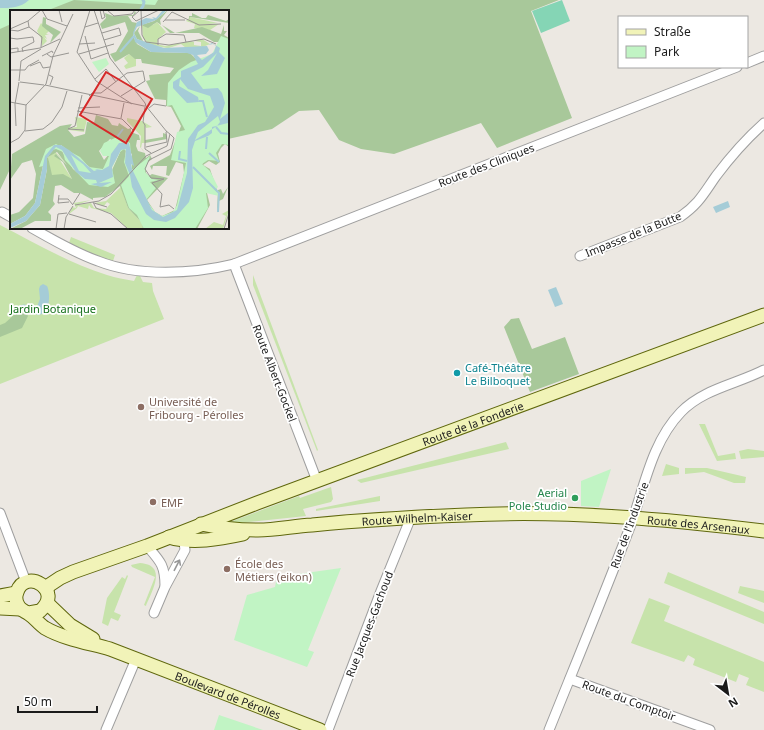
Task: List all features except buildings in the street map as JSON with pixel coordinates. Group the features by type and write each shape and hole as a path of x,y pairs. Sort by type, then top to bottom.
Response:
{"main road":[{"name":"Route de la Fonderie","path":"183,536 201,524 764,315"},
{"name":"Route Wilhelm-Kaiser","path":"201,524 217,527 258,530 312,524 467,514 534,513 633,517"},
{"name":"Route des Arsenaux","path":"633,517 764,531"},
{"path":"45,588 60,578 73,572 169,537 183,536 201,540 234,536 258,530"},
{"path":"0,608 24,611 33,614 40,611 47,603 48,595 45,588 40,583 34,581 26,582 20,587 16,594 17,603 24,611"},
{"path":"0,596 16,594"},
{"name":"Boulevard de Pérolles","path":"47,603 79,632 110,649"},
{"name":"Boulevard de Pérolles","path":"24,611 40,624 52,631 110,649 320,730"}],"street":[{"path":"748,63 764,56"},
{"name":"Route des Cliniques","path":"34,229 64,246 98,262 132,271 193,271 214,269 234,264 734,68"},
{"name":"Impasse de la Butte","path":"580,256 680,217 692,209 701,199 731,157 748,137 764,123"},
{"path":"2,212 10,216"},
{"name":"Route Albert-Gockel","path":"234,264 317,481"},
{"name":"Rue de l'Industrie","path":"549,730 633,517 651,463 666,430 682,411 695,401 716,389 764,370"},
{"path":"0,513 26,582"},
{"name":"Rue Jacques-Gachoud","path":"328,730 411,517"},
{"path":"154,613 185,550 183,536"},
{"path":"147,546 160,561 165,572 165,588"},
{"path":"106,730 136,659"},
{"name":"Route du Comptoir","path":"570,679 710,730"}],"green space":[{"path":"0,0 74,0 49,10 10,10 10,24 0,29"},
{"path":"59,0 559,0 531,11 572,118 497,148 481,123 394,154 361,149 339,140 319,110 299,111 272,129 229,139 229,10 10,10 10,169 0,190 0,8"},
{"path":"74,0 158,0 155,5"},
{"path":"562,0 570,21 541,33 532,11"},
{"name":"Jardin Botanique","path":"0,225 79,265 110,276 134,281 137,275 140,276 143,282 152,283 153,291 164,319 0,384"},
{"path":"71,237 115,255 113,261 111,262 100,258 74,246 69,243"},
{"path":"253,275 318,450 317,451 253,285"},
{"path":"25,312 28,316 22,328 0,337 0,325 5,323 15,314"},
{"path":"519,318 532,349 565,337 579,374 530,392 504,327 511,319"},
{"path":"699,424 705,424 718,456 735,453 736,459 717,461"},
{"path":"506,442 509,449 361,483 357,480"},
{"path":"748,449 764,451 764,457 741,459 739,451"},
{"path":"666,464 679,468 679,474 662,476"},
{"path":"685,468 707,468 746,477 745,483 734,483 704,472 685,474"},
{"path":"611,469 599,507 581,506 581,481"},
{"path":"331,487 333,499 331,502 303,509 306,516 231,524 230,522 299,496 300,498"},
{"path":"380,496 380,501 316,511 316,509"},
{"path":"140,563 154,568 156,574 156,580 146,606 144,605 155,577 132,567 131,565"},
{"path":"341,568 308,650 314,652 307,667 234,640 247,595 275,587 277,577"},
{"path":"668,572 764,612 764,624 664,583"},
{"path":"127,575 128,576 114,612 121,615 118,621 111,618 108,626 102,623 107,598 122,577 125,579"},
{"path":"740,586 764,591 764,603 738,593"},
{"path":"649,598 670,606 664,621 764,662 764,692 746,685 749,678 739,674 736,682 693,665 695,659 688,655 684,662 631,643"},
{"path":"219,715 263,730 214,730"}],"water":[{"path":"0,0 29,0 26,3 12,8 0,8"},
{"path":"728,201 730,207 716,213 713,207"},
{"path":"43,284 47,286 49,299 45,312 37,315 35,312 40,299 39,289"},
{"path":"556,287 563,304 555,307 548,290"}],"waterway":[{"path":"141,10 144,2 143,0"},
{"path":"20,307 24,306 32,309"}],"place":[{"name":"Café-Théâtre Le Bilboquet","path":"457,373"},
{"name":"Université de Fribourg - Pérolles","path":"141,407"},
{"name":"Aerial Pole Studio","path":"575,498"},
{"name":"EMF","path":"153,502"},
{"name":"École des Métiers (eikon)","path":"227,569"}]}
